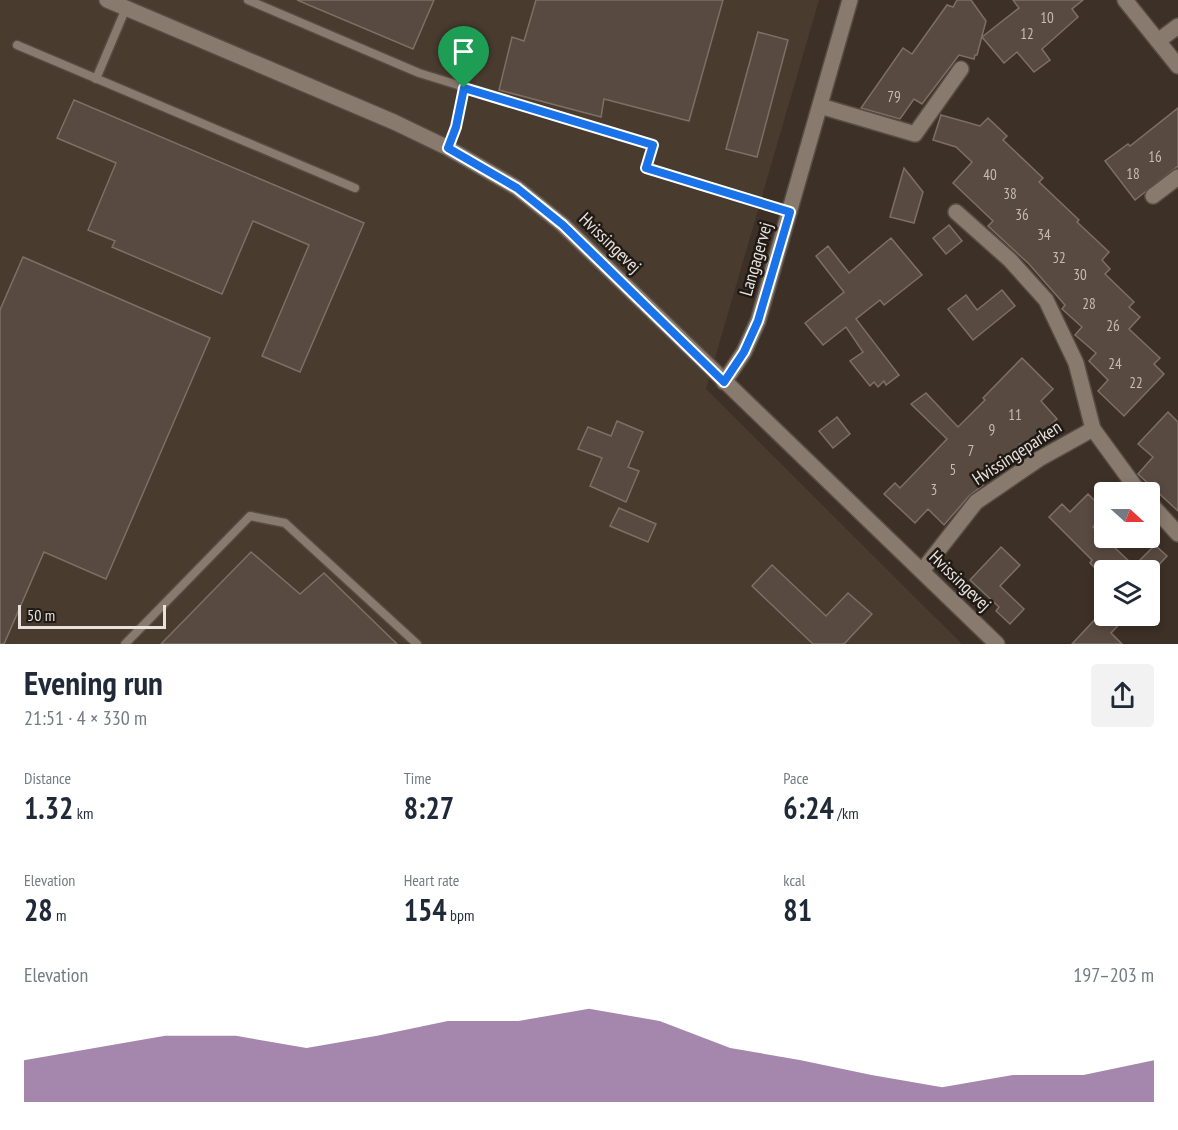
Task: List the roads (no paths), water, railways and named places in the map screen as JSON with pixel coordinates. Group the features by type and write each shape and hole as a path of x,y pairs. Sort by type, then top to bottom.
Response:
{"street":[{"name":"Hvissingevej","path":"107,0 394,122 448,148 517,188 563,225 997,644"},
{"name":"Langagervej","path":"724,382 744,352 758,321 850,0"},
{"path":"1125,0 1178,66"},
{"path":"1158,41 1178,26"},
{"path":"820,106 915,134 961,69"},
{"path":"1153,196 1178,177"},
{"path":"956,212 1010,260 1046,300 1076,363 1093,429 1132,482"},
{"name":"Hvissingeparken","path":"922,571 976,502 1039,459 1093,429"},
{"path":"1160,514 1178,534"}],"lane":[{"path":"248,0 419,73 653,145 646,168 790,212"},
{"path":"96,79 126,8"},
{"path":"17,45 355,188"},
{"path":"448,148 456,127 464,88"},
{"path":"125,644 250,516 285,523 417,644"}]}
